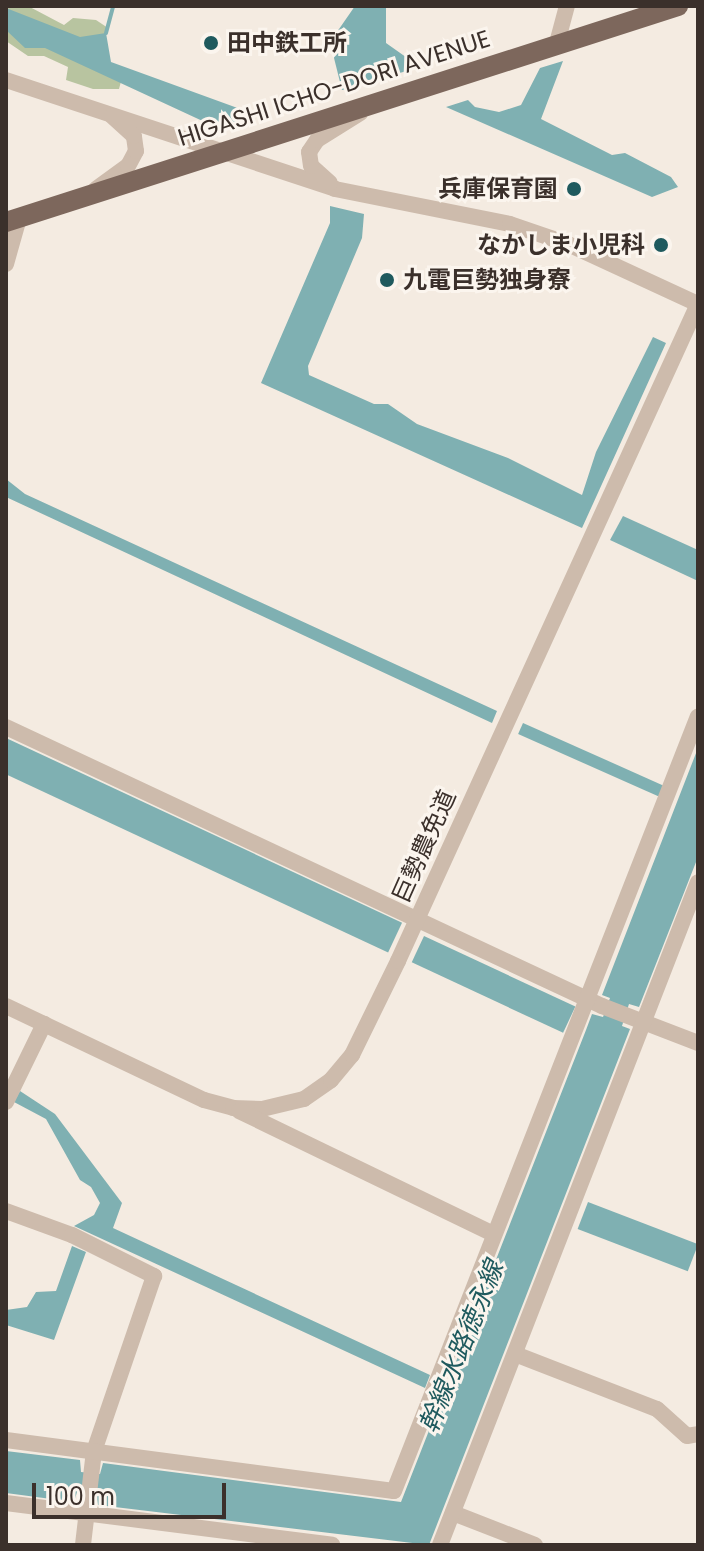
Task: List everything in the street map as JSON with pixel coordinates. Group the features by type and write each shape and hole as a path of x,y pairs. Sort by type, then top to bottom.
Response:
{"main road":[{"name":"HIGASHI ICHO-DORI AVENUE","path":"13,220 678,6"}],"street":[{"path":"557,43 567,6"},
{"path":"6,80 335,189 510,224 568,244 698,304"},
{"path":"335,189 311,166 309,152 317,140 382,99"},
{"path":"89,195 128,166 136,151 134,136 108,113"},
{"path":"6,264 13,220"},
{"name":"巨勢農免道","path":"6,1006 204,1100 233,1108 262,1109 304,1099 331,1080 352,1055 417,919 698,304"},
{"path":"6,1440 93,1456 394,1491 493,1234 596,1003 698,716"},
{"path":"6,727 596,1003 698,1043"},
{"path":"440,1545 515,1354 636,1019 698,882"},
{"path":"6,1102 44,1024"},
{"path":"233,1108 493,1234"},
{"path":"6,1211 72,1235 154,1276 93,1456 83,1545"},
{"path":"515,1354 657,1409 687,1436 698,1434"},
{"path":"6,1503 86,1506 332,1545"},
{"path":"453,1513 535,1545"}],"green space":[{"path":"6,6 28,6 64,25 73,18 96,20 108,28 100,48 104,65 123,74 119,89 93,89 66,80 68,67 44,56 28,56 6,41"}],"water":[{"path":"355,6 386,6 386,43 420,67 342,90 330,42"},
{"path":"6,8 80,37 106,33 111,62 243,110 244,122 209,124 45,48 25,48 6,30"},
{"path":"563,61 541,119 612,155 625,153 671,177 678,187 652,197 446,107 468,100 475,107 499,112 521,105 540,68"},
{"path":"330,206 364,214 362,238 308,366 309,375 374,404 388,404 417,424 508,458 582,495 596,452 653,337 666,343 582,528 261,383 330,223"},
{"path":"6,479 25,494 497,711 492,723 6,497"},
{"path":"623,516 698,550 698,581 610,540"},
{"path":"523,723 664,786 659,797 518,734"},
{"path":"6,738 402,923 388,953 6,774"},
{"name":"幹線水路徳永線","path":"698,748 698,857 639,1007 629,1004 622,1026 630,1029 429,1545 98,1505 96,1494 77,1492 74,1502 6,1493 6,1451 80,1460 81,1472 100,1474 103,1463 401,1502 592,1014 603,1017 610,998 602,995"},
{"path":"424,936 575,1007 563,1033 412,962"},
{"path":"20,1091 55,1114 122,1203 113,1228 430,1375 425,1388 74,1226 94,1215 100,1203 91,1187 80,1180 46,1119 14,1102"},
{"path":"588,1202 698,1244 688,1271 578,1229"},
{"path":"72,1246 86,1252 54,1340 6,1325 6,1310 27,1307 36,1292 56,1291"}],"waterway":[{"path":"106,33 113,6"}],"place":[{"name":"田中鉄工所","path":"211,43"},
{"name":"兵庫保育園","path":"574,189"},
{"name":"なかしま小児科","path":"661,245"},
{"name":"九電巨勢独身寮","path":"387,280"}]}
